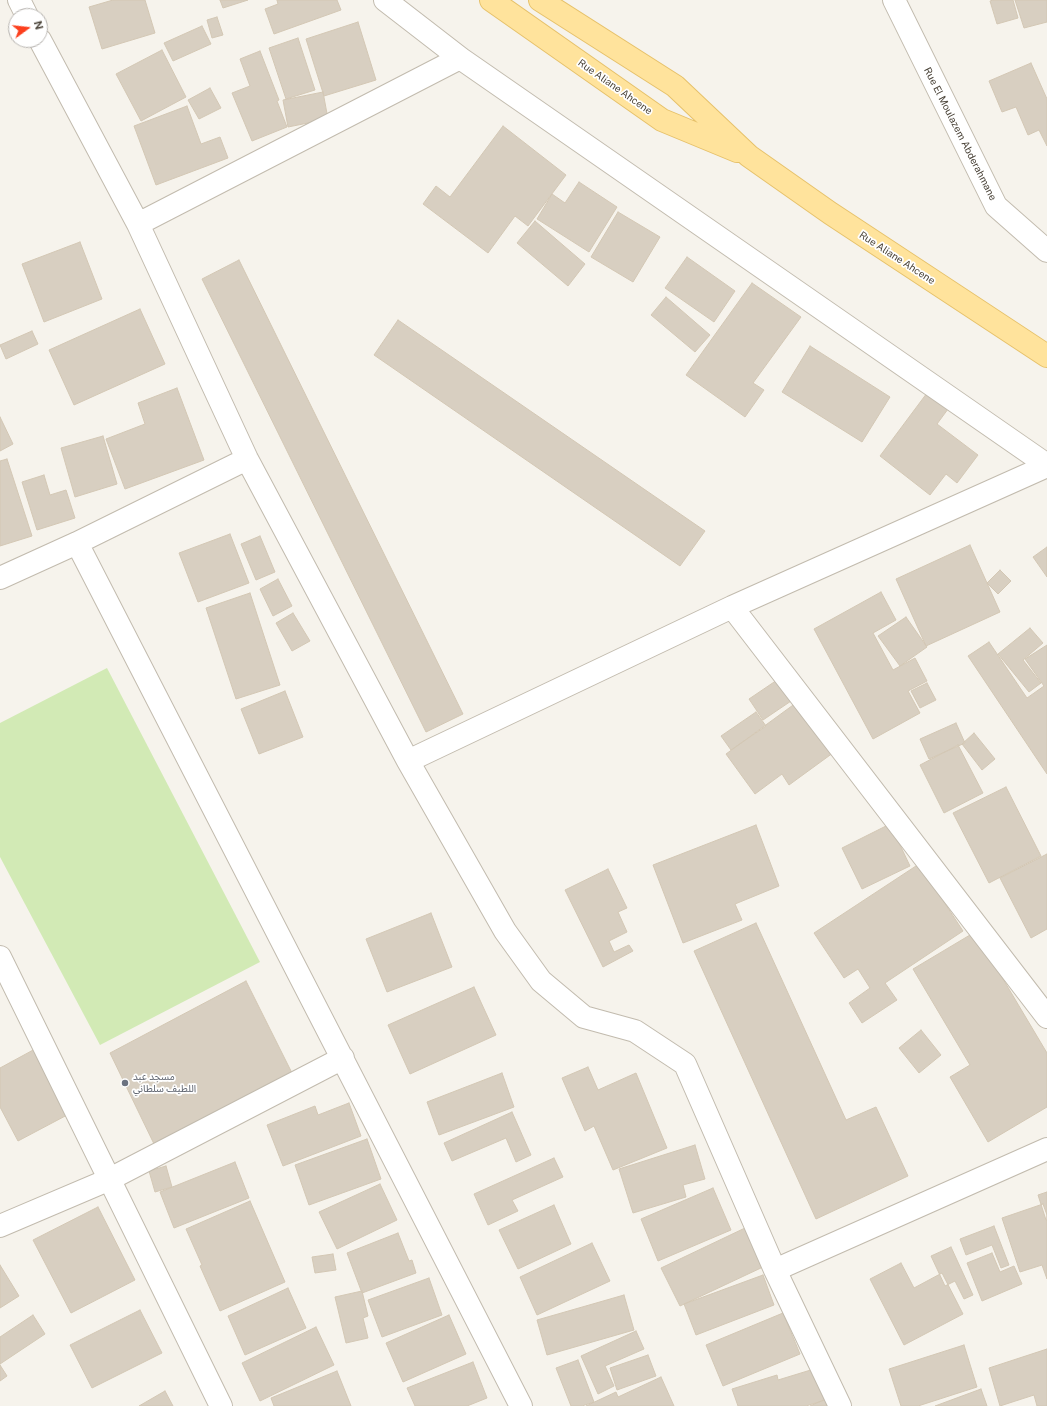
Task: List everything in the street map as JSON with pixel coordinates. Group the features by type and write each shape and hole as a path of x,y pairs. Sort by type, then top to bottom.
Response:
{"main road":[{"name":"Rue Aliane Ahcene","path":"490,0 662,120 749,156"},
{"name":"Rue Aliane Ahcene","path":"540,0 676,86 749,156 830,213 1047,356"}],"street":[{"path":"385,0 460,58 1047,465"},
{"name":"Rue El Moulazem Abderahmane","path":"894,0 996,206 1047,251"},
{"path":"44,48 138,224 247,459 408,761 505,931 541,981 584,1017 635,1031 685,1064 775,1270 840,1406"},
{"path":"138,224 460,58"},
{"path":"0,578 77,543 247,459"},
{"path":"408,761 732,608 1047,465"},
{"path":"77,543 521,1406"},
{"path":"732,608 1047,1017"},
{"path":"0,956 108,1180 221,1406"},
{"path":"0,1226 108,1180 343,1058"},
{"path":"775,1270 1047,1148"}],"green space":[{"path":"107,668 260,962 100,1045 0,857 0,723"}],"building":[{"path":"113,0 145,0 155,33 102,49 89,7"},
{"path":"220,0 248,0 223,8"},
{"path":"277,0 337,0 341,10 274,34 265,9 278,4"},
{"path":"1013,0 1018,18 997,24 990,1"},
{"path":"1015,0 1047,0 1047,22 1024,28"},
{"path":"217,17 223,35 212,38 207,20"},
{"path":"358,22 376,80 324,96 306,39"},
{"path":"202,26 211,44 173,61 164,43"},
{"path":"298,38 315,90 286,99 269,48"},
{"path":"162,50 186,97 141,121 116,74"},
{"path":"260,51 279,100 277,101 287,127 252,141 232,93 250,86 240,59"},
{"path":"1031,63 1047,99 1047,146 1039,130 1028,135 1016,107 1002,112 989,81"},
{"path":"210,88 221,108 199,119 188,100"},
{"path":"323,92 328,119 288,127 283,100"},
{"path":"187,106 201,144 220,137 228,158 156,185 134,126"},
{"path":"503,126 566,175 528,226 515,216 488,253 423,204 436,186 450,197"},
{"path":"579,182 617,207 589,252 537,219 552,194 565,203"},
{"path":"618,212 660,237 633,282 591,257"},
{"path":"535,221 585,264 568,286 517,243"},
{"path":"80,242 102,299 44,322 22,264"},
{"path":"687,257 735,291 714,322 665,288"},
{"path":"239,260 463,714 426,732 202,279"},
{"path":"752,283 801,317 753,383 764,390 745,417 686,375"},
{"path":"666,297 710,335 695,352 651,315"},
{"path":"140,309 165,364 74,405 49,350"},
{"path":"398,320 705,531 680,566 374,355"},
{"path":"32,331 38,344 6,359 0,345"},
{"path":"810,346 890,397 862,442 782,392"},
{"path":"177,388 204,460 125,489 106,439 145,424 138,403"},
{"path":"930,389 951,405 937,424 978,455 957,483 946,474 930,495 880,456"},
{"path":"0,417 13,444 0,451"},
{"path":"103,436 117,484 75,497 61,448"},
{"path":"7,459 32,536 0,546 0,461"},
{"path":"44,475 50,495 66,490 75,518 37,530 22,482"},
{"path":"230,534 249,583 198,602 179,553"},
{"path":"260,536 275,572 256,580 241,544"},
{"path":"970,545 1000,612 926,646 896,579"},
{"path":"1047,547 1047,577 1033,557"},
{"path":"1000,570 1011,581 998,594 987,583"},
{"path":"278,579 292,606 273,616 260,589"},
{"path":"881,592 896,620 873,633 893,670 915,658 927,681 908,691 920,713 873,739 814,629"},
{"path":"250,593 280,685 236,699 206,608"},
{"path":"293,613 310,641 292,651 276,623"},
{"path":"906,617 927,647 900,666 878,636"},
{"path":"1030,628 1043,643 1023,660 1041,683 1029,692 998,654"},
{"path":"989,642 1027,698 1044,686 1025,659 1047,645 1047,774 968,656"},
{"path":"783,676 797,697 763,720 749,699"},
{"path":"927,683 936,700 920,708 911,691"},
{"path":"285,691 303,737 259,754 241,709"},
{"path":"800,700 837,750 789,785 782,774 755,794 726,754"},
{"path":"756,712 766,726 731,750 721,736"},
{"path":"956,723 965,743 929,759 920,739"},
{"path":"974,733 995,759 982,770 962,744"},
{"path":"958,745 983,793 944,813 920,765"},
{"path":"1006,787 1041,856 989,883 953,813"},
{"path":"890,824 910,866 862,889 842,848"},
{"path":"756,825 779,886 735,904 742,920 683,943 653,865"},
{"path":"1047,854 1047,929 1031,938 1000,878"},
{"path":"919,864 963,931 885,983 897,1000 862,1023 849,1003 870,988 858,969 844,978 814,933"},
{"path":"608,869 627,908 618,912 627,932 609,941 614,952 629,945 633,951 603,967 565,890"},
{"path":"431,913 452,967 387,992 366,939"},
{"path":"756,923 846,1120 876,1107 908,1176 816,1219 694,951"},
{"path":"975,932 1047,1053 1047,1107 988,1142 950,1077 970,1065 913,969"},
{"path":"246,981 294,1077 155,1146 110,1053"},
{"path":"474,987 496,1035 410,1074 388,1025"},
{"path":"921,1030 941,1055 919,1073 899,1048"},
{"path":"35,1049 69,1114 18,1141 0,1107 0,1068"},
{"path":"588,1067 598,1090 636,1073 667,1148 613,1170 594,1126 585,1131 562,1078"},
{"path":"502,1073 514,1107 439,1135 427,1102"},
{"path":"349,1103 361,1136 283,1166 267,1125 315,1106 318,1115"},
{"path":"512,1112 531,1155 516,1162 506,1138 452,1161 444,1143"},
{"path":"367,1139 381,1179 309,1205 295,1165"},
{"path":"695,1145 705,1179 683,1185 686,1197 633,1213 619,1169"},
{"path":"554,1158 563,1177 512,1200 518,1211 488,1225 474,1194"},
{"path":"235,1162 249,1198 174,1228 160,1192"},
{"path":"166,1166 172,1187 155,1192 149,1171"},
{"path":"380,1184 397,1220 337,1249 319,1212"},
{"path":"713,1188 731,1230 658,1261 641,1219"},
{"path":"1047,1192 1047,1220 1046,1220 1038,1195"},
{"path":"250,1201 285,1282 220,1311 200,1266 202,1265 186,1229"},
{"path":"1043,1204 1047,1215 1047,1279 1042,1265 1020,1272 1002,1218"},
{"path":"554,1205 571,1244 518,1269 499,1230"},
{"path":"98,1207 135,1280 71,1313 33,1240"},
{"path":"994,1226 1009,1265 1001,1268 992,1245 966,1255 960,1239"},
{"path":"745,1228 763,1267 680,1306 661,1268"},
{"path":"398,1233 409,1261 412,1260 416,1273 362,1293 347,1253"},
{"path":"592,1243 610,1281 537,1315 520,1277"},
{"path":"951,1247 973,1295 964,1299 955,1281 945,1286 931,1256"},
{"path":"992,1253 1000,1272 1014,1266 1022,1284 982,1301 967,1263"},
{"path":"333,1254 336,1270 315,1273 312,1257"},
{"path":"901,1263 914,1288 942,1273 963,1314 904,1345 870,1279"},
{"path":"0,1265 19,1296 0,1308"},
{"path":"763,1275 774,1305 696,1335 684,1304"},
{"path":"429,1278 442,1315 382,1337 368,1300"},
{"path":"288,1288 306,1328 245,1355 228,1316"},
{"path":"362,1291 368,1316 363,1318 368,1338 346,1343 335,1297"},
{"path":"624,1295 634,1330 547,1355 537,1320"},
{"path":"140,1310 162,1353 92,1388 70,1345"},
{"path":"783,1313 800,1354 723,1386 706,1345"},
{"path":"33,1315 45,1334 0,1364 0,1337"},
{"path":"449,1315 466,1354 403,1382 386,1343"},
{"path":"316,1327 334,1365 260,1401 242,1363"},
{"path":"636,1331 644,1349 605,1366 614,1386 598,1394 581,1356"},
{"path":"964,1345 977,1387 918,1406 901,1406 889,1369"},
{"path":"1047,1349 1047,1406 1037,1406 1034,1395 1000,1406 989,1368"},
{"path":"648,1355 656,1376 617,1390 610,1368"},
{"path":"578,1360 594,1402 582,1406 571,1406 556,1368"},
{"path":"473,1362 487,1398 467,1406 415,1406 407,1388"},
{"path":"0,1365 7,1376 0,1381"},
{"path":"814,1369 825,1400 806,1406 738,1406 732,1389 777,1375 778,1380"},
{"path":"337,1371 351,1406 274,1406 271,1398"},
{"path":"661,1377 674,1406 586,1406 616,1392 618,1397"},
{"path":"981,1389 987,1406 935,1406"},
{"path":"165,1391 173,1406 139,1406"},
{"path":"828,1398 832,1406 810,1406"}],"place":[{"name":"مسجد عبد اللطيف سلطاني","path":"125,1083"}]}
